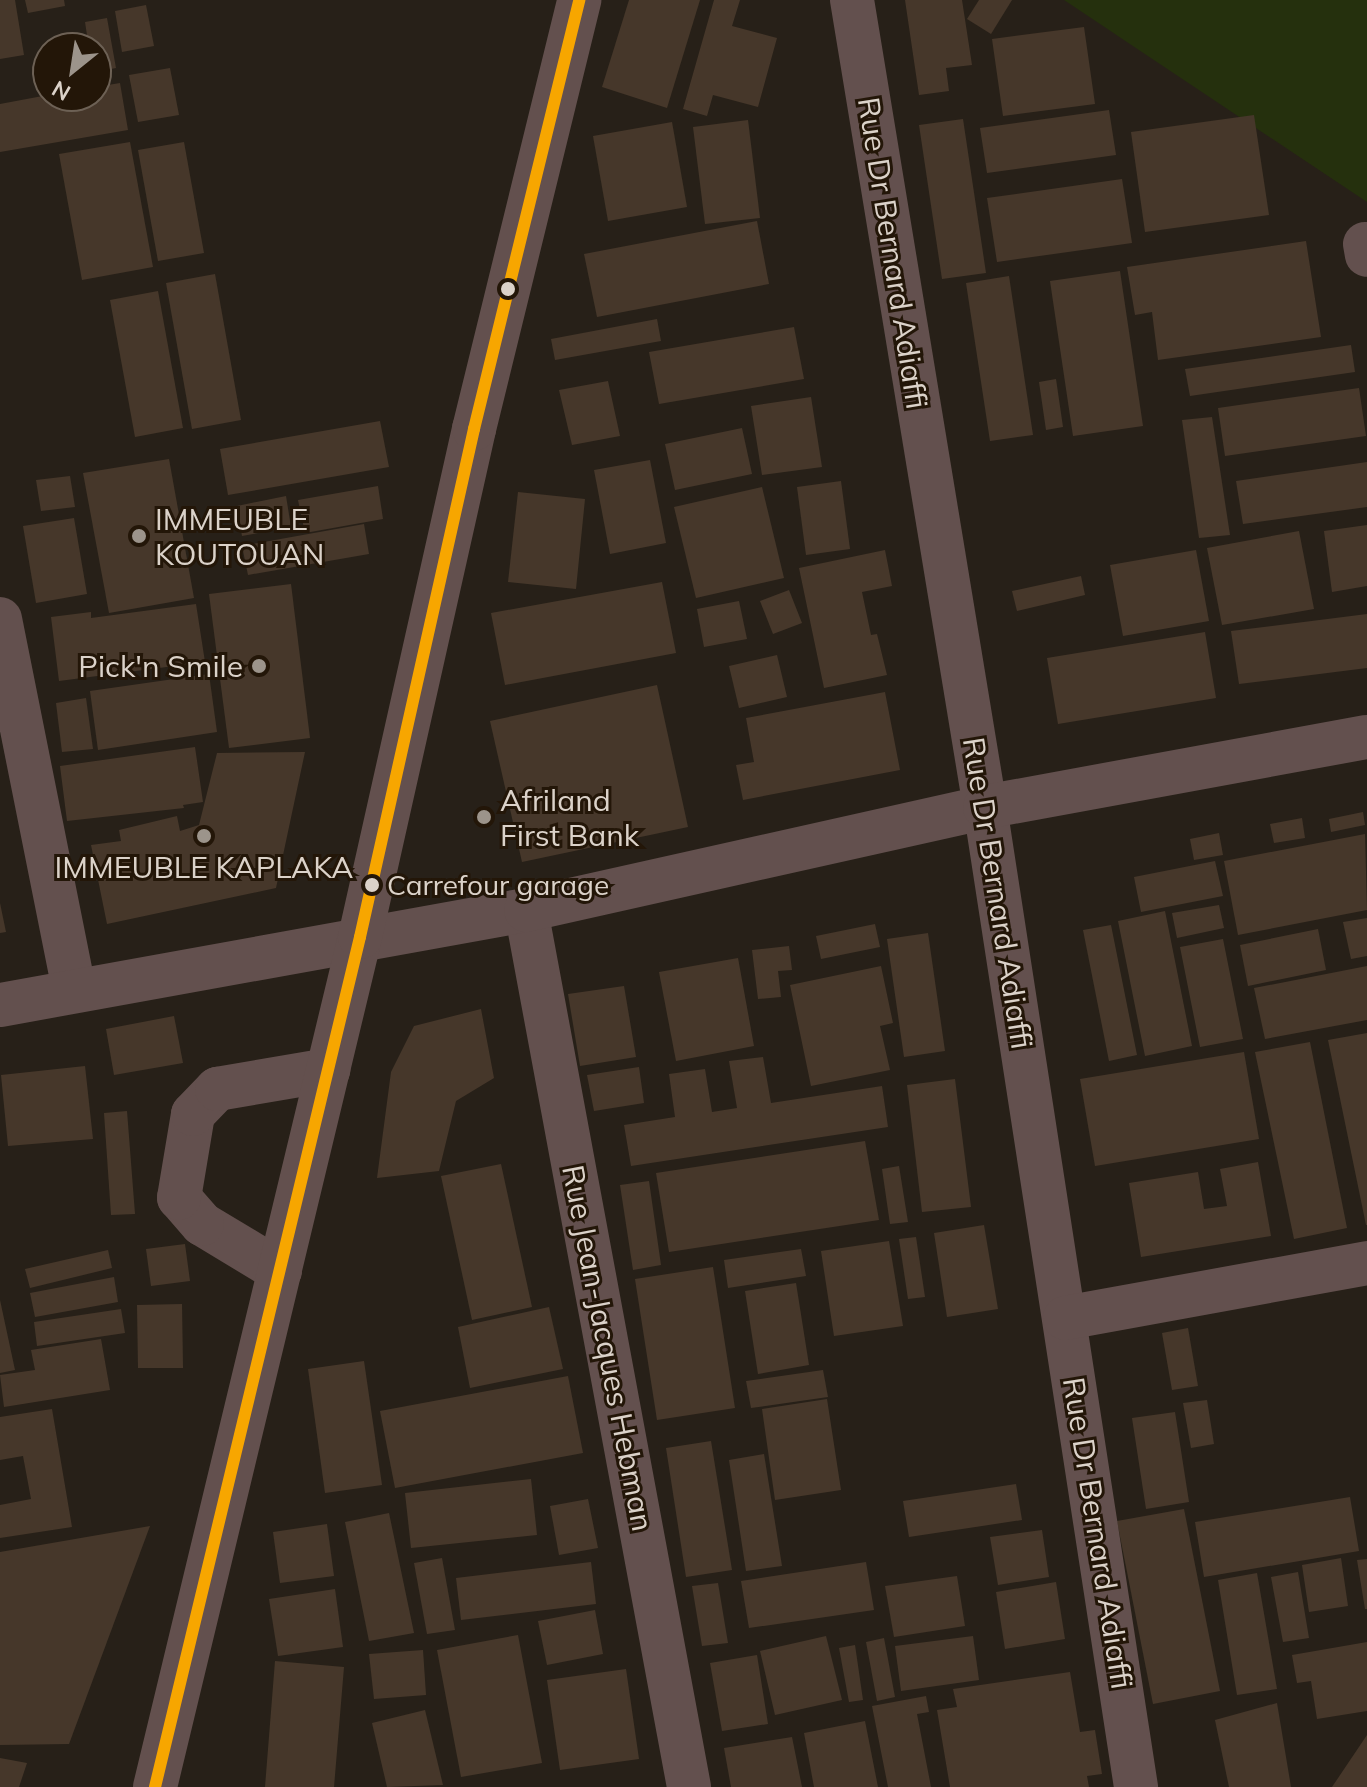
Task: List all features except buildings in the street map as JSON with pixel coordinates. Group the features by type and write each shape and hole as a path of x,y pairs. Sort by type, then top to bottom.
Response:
{"street":[{"path":"155,1787 360,937 474,429 579,0"},
{"name":"Rue Dr Bernard Adiaffi","path":"852,0 985,807 1136,1787"},
{"path":"0,619 74,991"},
{"path":"0,1005 360,937 526,910 985,807 1367,737"},
{"name":"Rue Jean-Jacques Hebman","path":"526,910 689,1787"},
{"path":"280,1271 202,1224 179,1198 193,1114 217,1089 328,1070"},
{"path":"1065,1318 1367,1263"}],"green space":[{"path":"1064,0 1367,0 1367,202"}],"transit line":[{"path":"155,1787 360,937 474,429 579,0"}],"place":[{"name":"IMMEUBLE KOUTOUAN","path":"139,536"},
{"name":"Pick'n Smile","path":"259,666"},
{"name":"Afriland First Bank","path":"484,817"},
{"name":"IMMEUBLE KAPLAKA","path":"204,836"},
{"name":"Carrefour garage","path":"372,885"}]}
